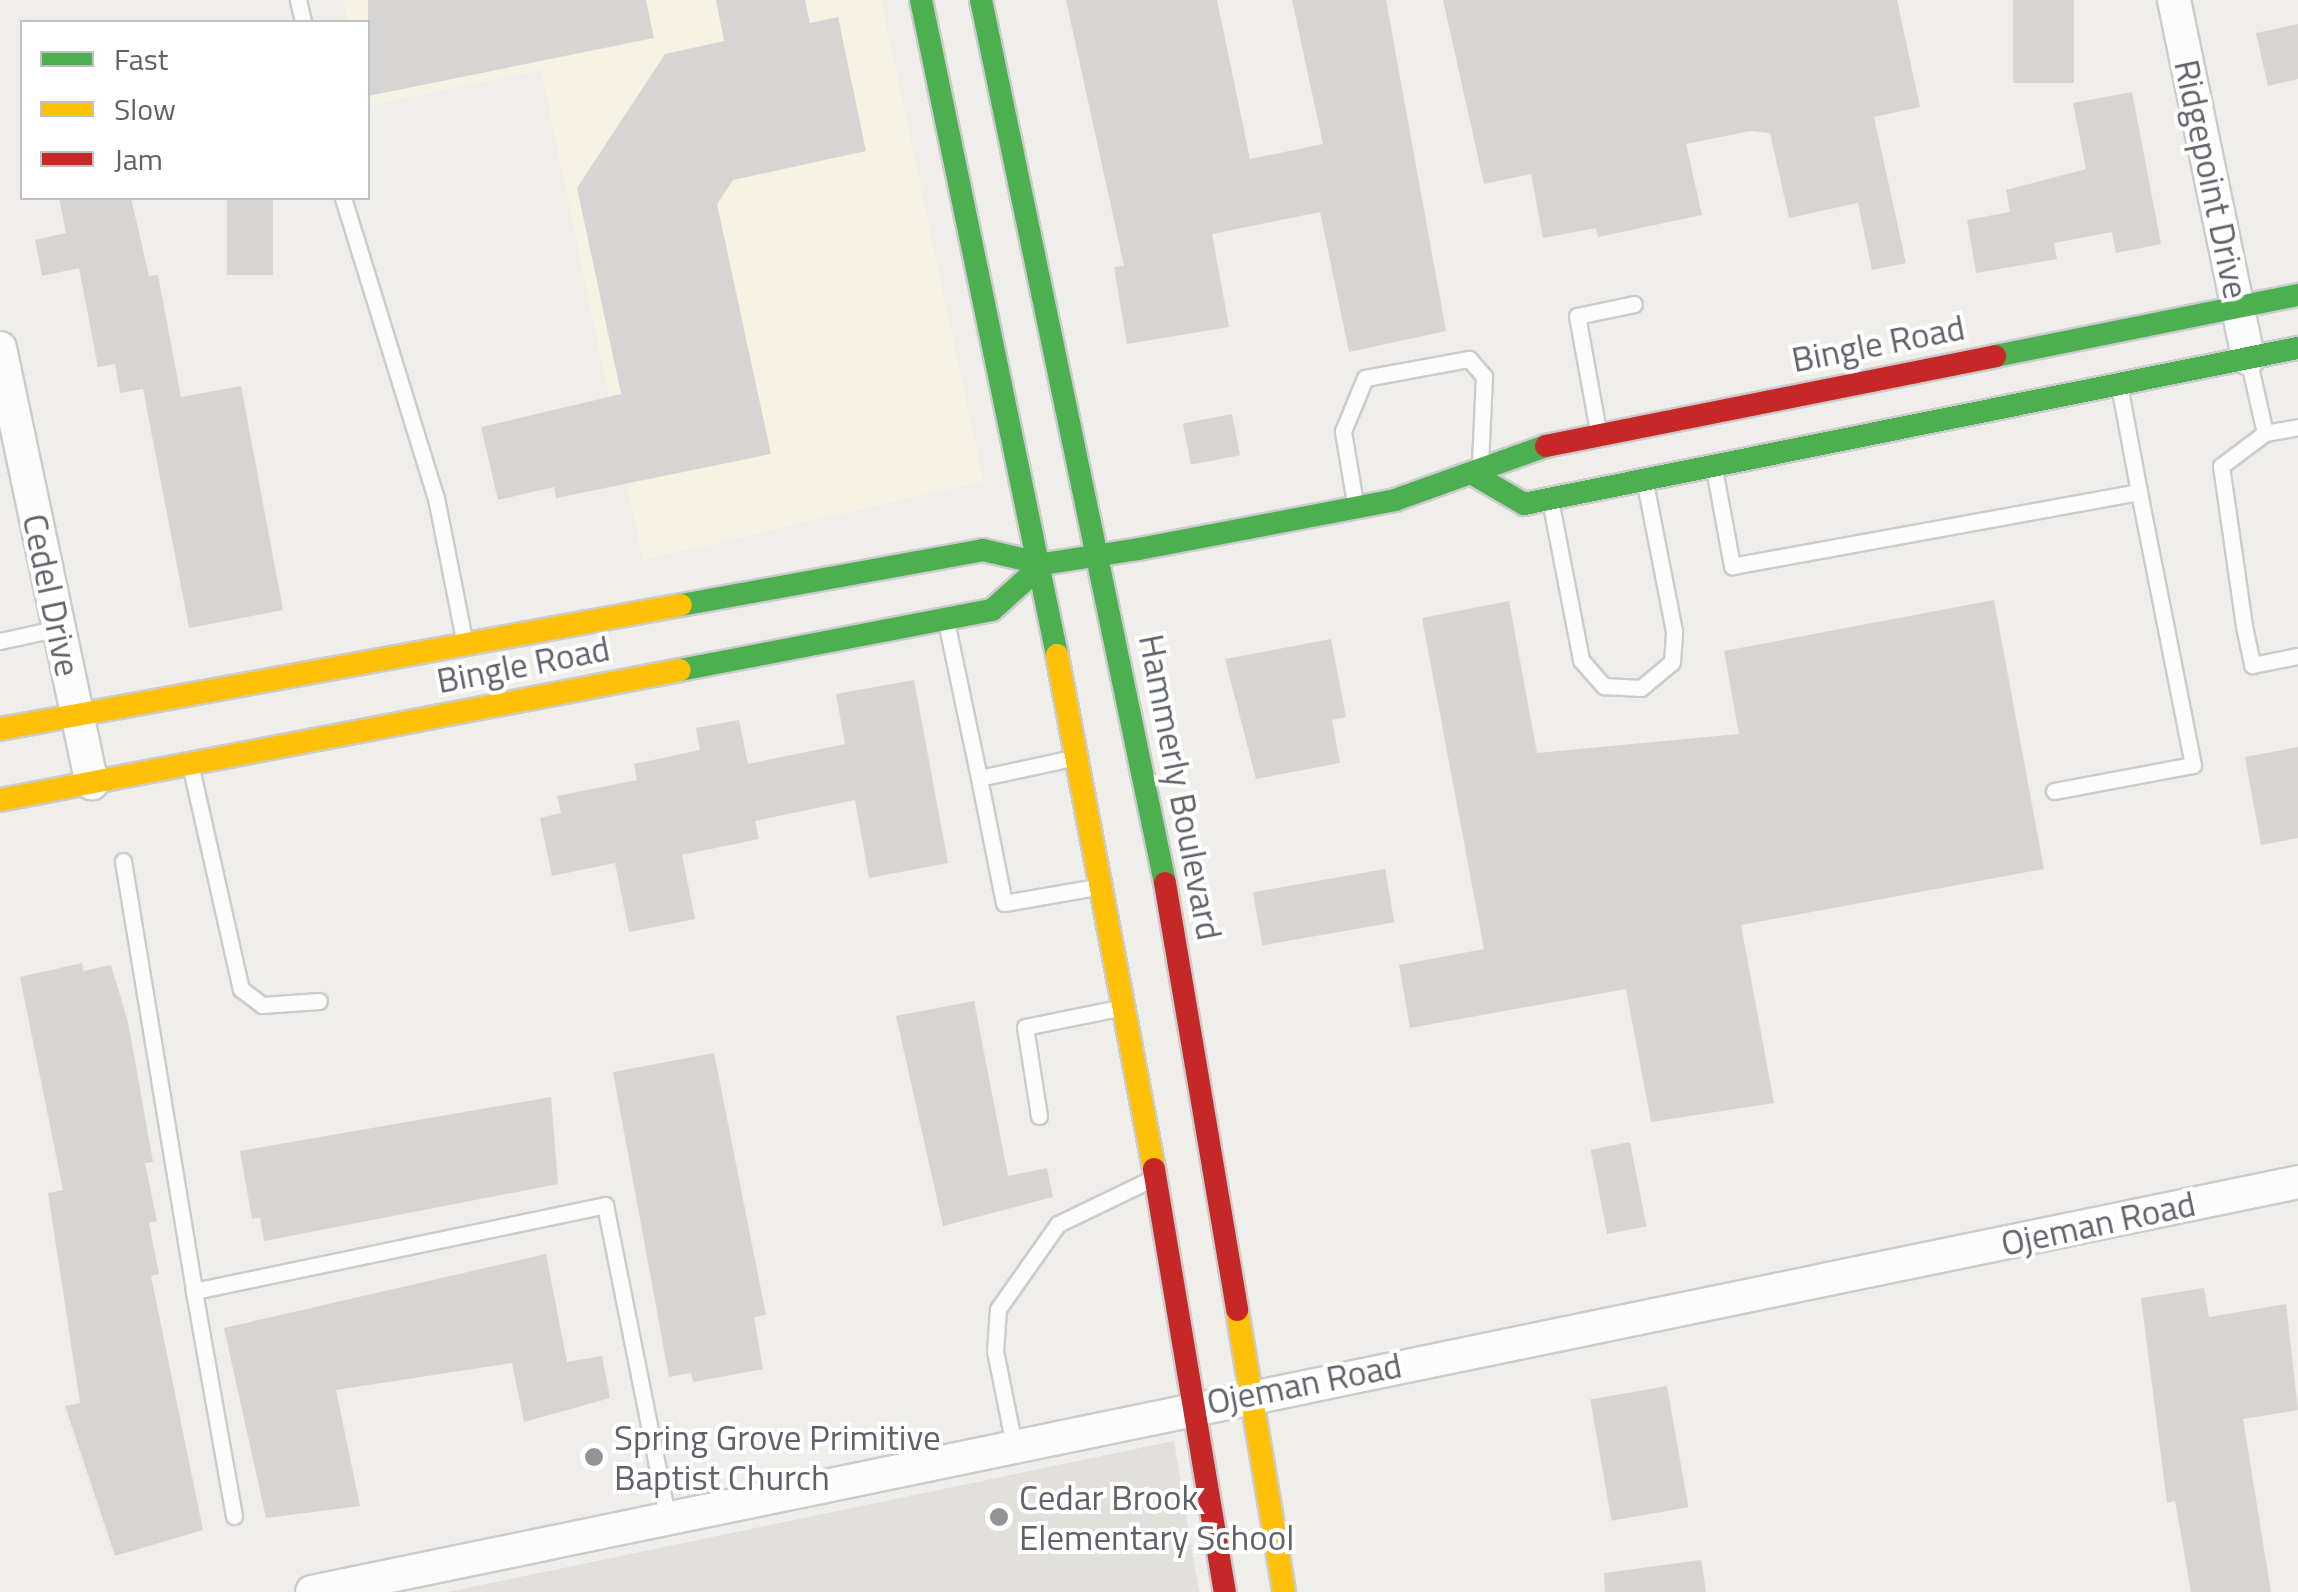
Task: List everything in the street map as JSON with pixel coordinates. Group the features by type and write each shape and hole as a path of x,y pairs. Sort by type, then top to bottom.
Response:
{"main road":[{"path":"921,0 1043,564 1106,885 1225,1592"},
{"name":"Hammerly Boulevard","path":"981,0 1100,556 1252,1393 1284,1592"},
{"name":"Bingle Road","path":"0,729 984,550 1043,564 1100,556 1356,507 1478,477 1516,452 2298,295"},
{"path":"1478,477 1524,504 2298,348"},
{"path":"1674,419 1683,471"},
{"name":"Bingle Road","path":"0,800 992,610 1043,564"},
{"path":"516,635 530,699"}],"street":[{"name":"Ridgepoint Drive","path":"2174,0 2248,358"},
{"name":"Cedel Drive","path":"0,348 92,783"},
{"name":"Ojeman Road","path":"312,1592 1252,1393 2298,1182"}],"lane":[{"path":"344,200 436,498 464,644"},
{"path":"1599,434 1577,316 1634,304"},
{"path":"2248,358 2265,433"},
{"path":"1356,507 1344,432 1365,378 1469,359 1484,376 1478,477"},
{"path":"2054,791 2193,765 2119,384"},
{"path":"2298,427 2265,433 2221,466 2252,664 2298,656"},
{"path":"1713,465 1732,566 2139,492"},
{"path":"1550,498 1582,660 1604,686 1642,688 1672,662 1674,632 1645,479"},
{"path":"945,619 1004,903 1106,885"},
{"path":"0,642 59,628"},
{"path":"979,778 1081,757"},
{"path":"190,764 242,989 262,1005 319,1001"},
{"path":"123,861 234,1516"},
{"path":"1039,1116 1025,1027 1127,1006"},
{"path":"1014,1445 995,1351 998,1309 1058,1224 1097,1198 1155,1178"},
{"path":"194,1291 605,1205 668,1518"}],"shaded area":[{"path":"343,0 881,0 983,481 643,560 541,70 370,106 370,20 348,20"},
{"name":"Cedar Brook Elementary School","path":"1174,1441 1199,1592 448,1592"}],"building":[{"path":"368,0 646,0 654,38 370,96"},
{"path":"716,0 805,0 810,23 838,17 866,151 733,180 717,204 771,454 556,498 554,487 498,500 481,427 621,394 577,188 665,54 724,41"},
{"path":"1066,0 1217,0 1250,159 1323,144 1292,0 1386,0 1446,331 1349,352 1320,212 1212,234 1229,327 1127,344 1114,267 1124,266"},
{"path":"1443,0 1897,0 1920,107 1874,117 1906,263 1872,270 1858,203 1789,218 1770,133 1750,131 1686,144 1702,215 1598,237 1596,228 1543,238 1531,174 1484,184"},
{"path":"2013,0 2074,0 2074,83 2013,83"},
{"path":"2298,24 2298,79 2268,86 2256,33"},
{"path":"2132,92 2161,244 2116,253 2112,232 2054,243 2057,259 1976,273 1967,220 2010,212 2006,190 2086,169 2073,103"},
{"path":"59,200 131,200 149,276 158,275 181,397 241,386 283,610 189,628 143,389 120,393 115,364 98,367 79,268 42,276 35,240 66,233"},
{"path":"227,200 273,200 273,275 227,275"},
{"path":"1232,414 1240,455 1191,465 1183,424"},
{"path":"1994,600 2044,869 1741,925 1774,1103 1651,1122 1626,989 1410,1028 1399,965 1484,949 1422,618 1509,601 1537,753 1739,734 1724,651"},
{"path":"1331,639 1346,717 1332,720 1340,763 1256,779 1225,659"},
{"path":"914,680 948,863 869,878 855,800 755,821 759,839 682,855 695,919 629,932 615,863 552,876 540,818 561,813 557,796 637,780 634,764 700,750 696,728 739,720 748,764 845,744 836,694"},
{"path":"2298,747 2298,838 2261,845 2245,757"},
{"path":"1385,869 1394,922 1262,945 1253,892"},
{"path":"82,963 83,971 111,965 128,1022 153,1162 145,1163 157,1221 149,1223 159,1274 151,1276 203,1530 115,1556 65,1406 80,1403 48,1193 63,1190 20,977"},
{"path":"974,1001 1008,1176 1047,1168 1053,1197 943,1226 896,1016"},
{"path":"714,1053 766,1315 754,1317 763,1369 693,1382 691,1373 669,1377 613,1072"},
{"path":"551,1097 558,1184 264,1241 260,1218 252,1219 240,1151"},
{"path":"1630,1142 1646,1226 1607,1234 1591,1150"},
{"path":"546,1254 567,1362 602,1356 610,1398 524,1422 512,1363 336,1390 360,1506 266,1518 224,1328"},
{"path":"2204,1288 2209,1317 2286,1304 2298,1410 2243,1419 2271,1592 2191,1592 2175,1501 2167,1503 2141,1298"},
{"path":"1667,1386 1688,1507 1612,1521 1590,1400"},
{"path":"1701,1560 1706,1592 1605,1592 1604,1573"}],"traffic: fast":[{"path":"921,0 1057,655"},
{"path":"981,0 1165,883"},
{"path":"1995,356 2298,295"},
{"path":"1478,477 1524,504 2298,348"},
{"path":"681,605 983,550 1043,564 1139,549 1395,500 1546,446"},
{"path":"680,670 992,610 1043,564"}],"traffic: slow":[{"path":"0,729 681,605"},
{"path":"1057,655 1154,1169"},
{"path":"0,800 680,670"},
{"path":"1237,1310 1284,1592"}],"traffic: jam":[{"path":"1546,446 1995,356"},
{"path":"1165,883 1237,1310"},
{"path":"1154,1169 1225,1592"}],"place":[{"name":"Spring Grove Primitive Baptist Church","path":"594,1457"},
{"name":"Cedar Brook Elementary School","path":"999,1517"}]}
